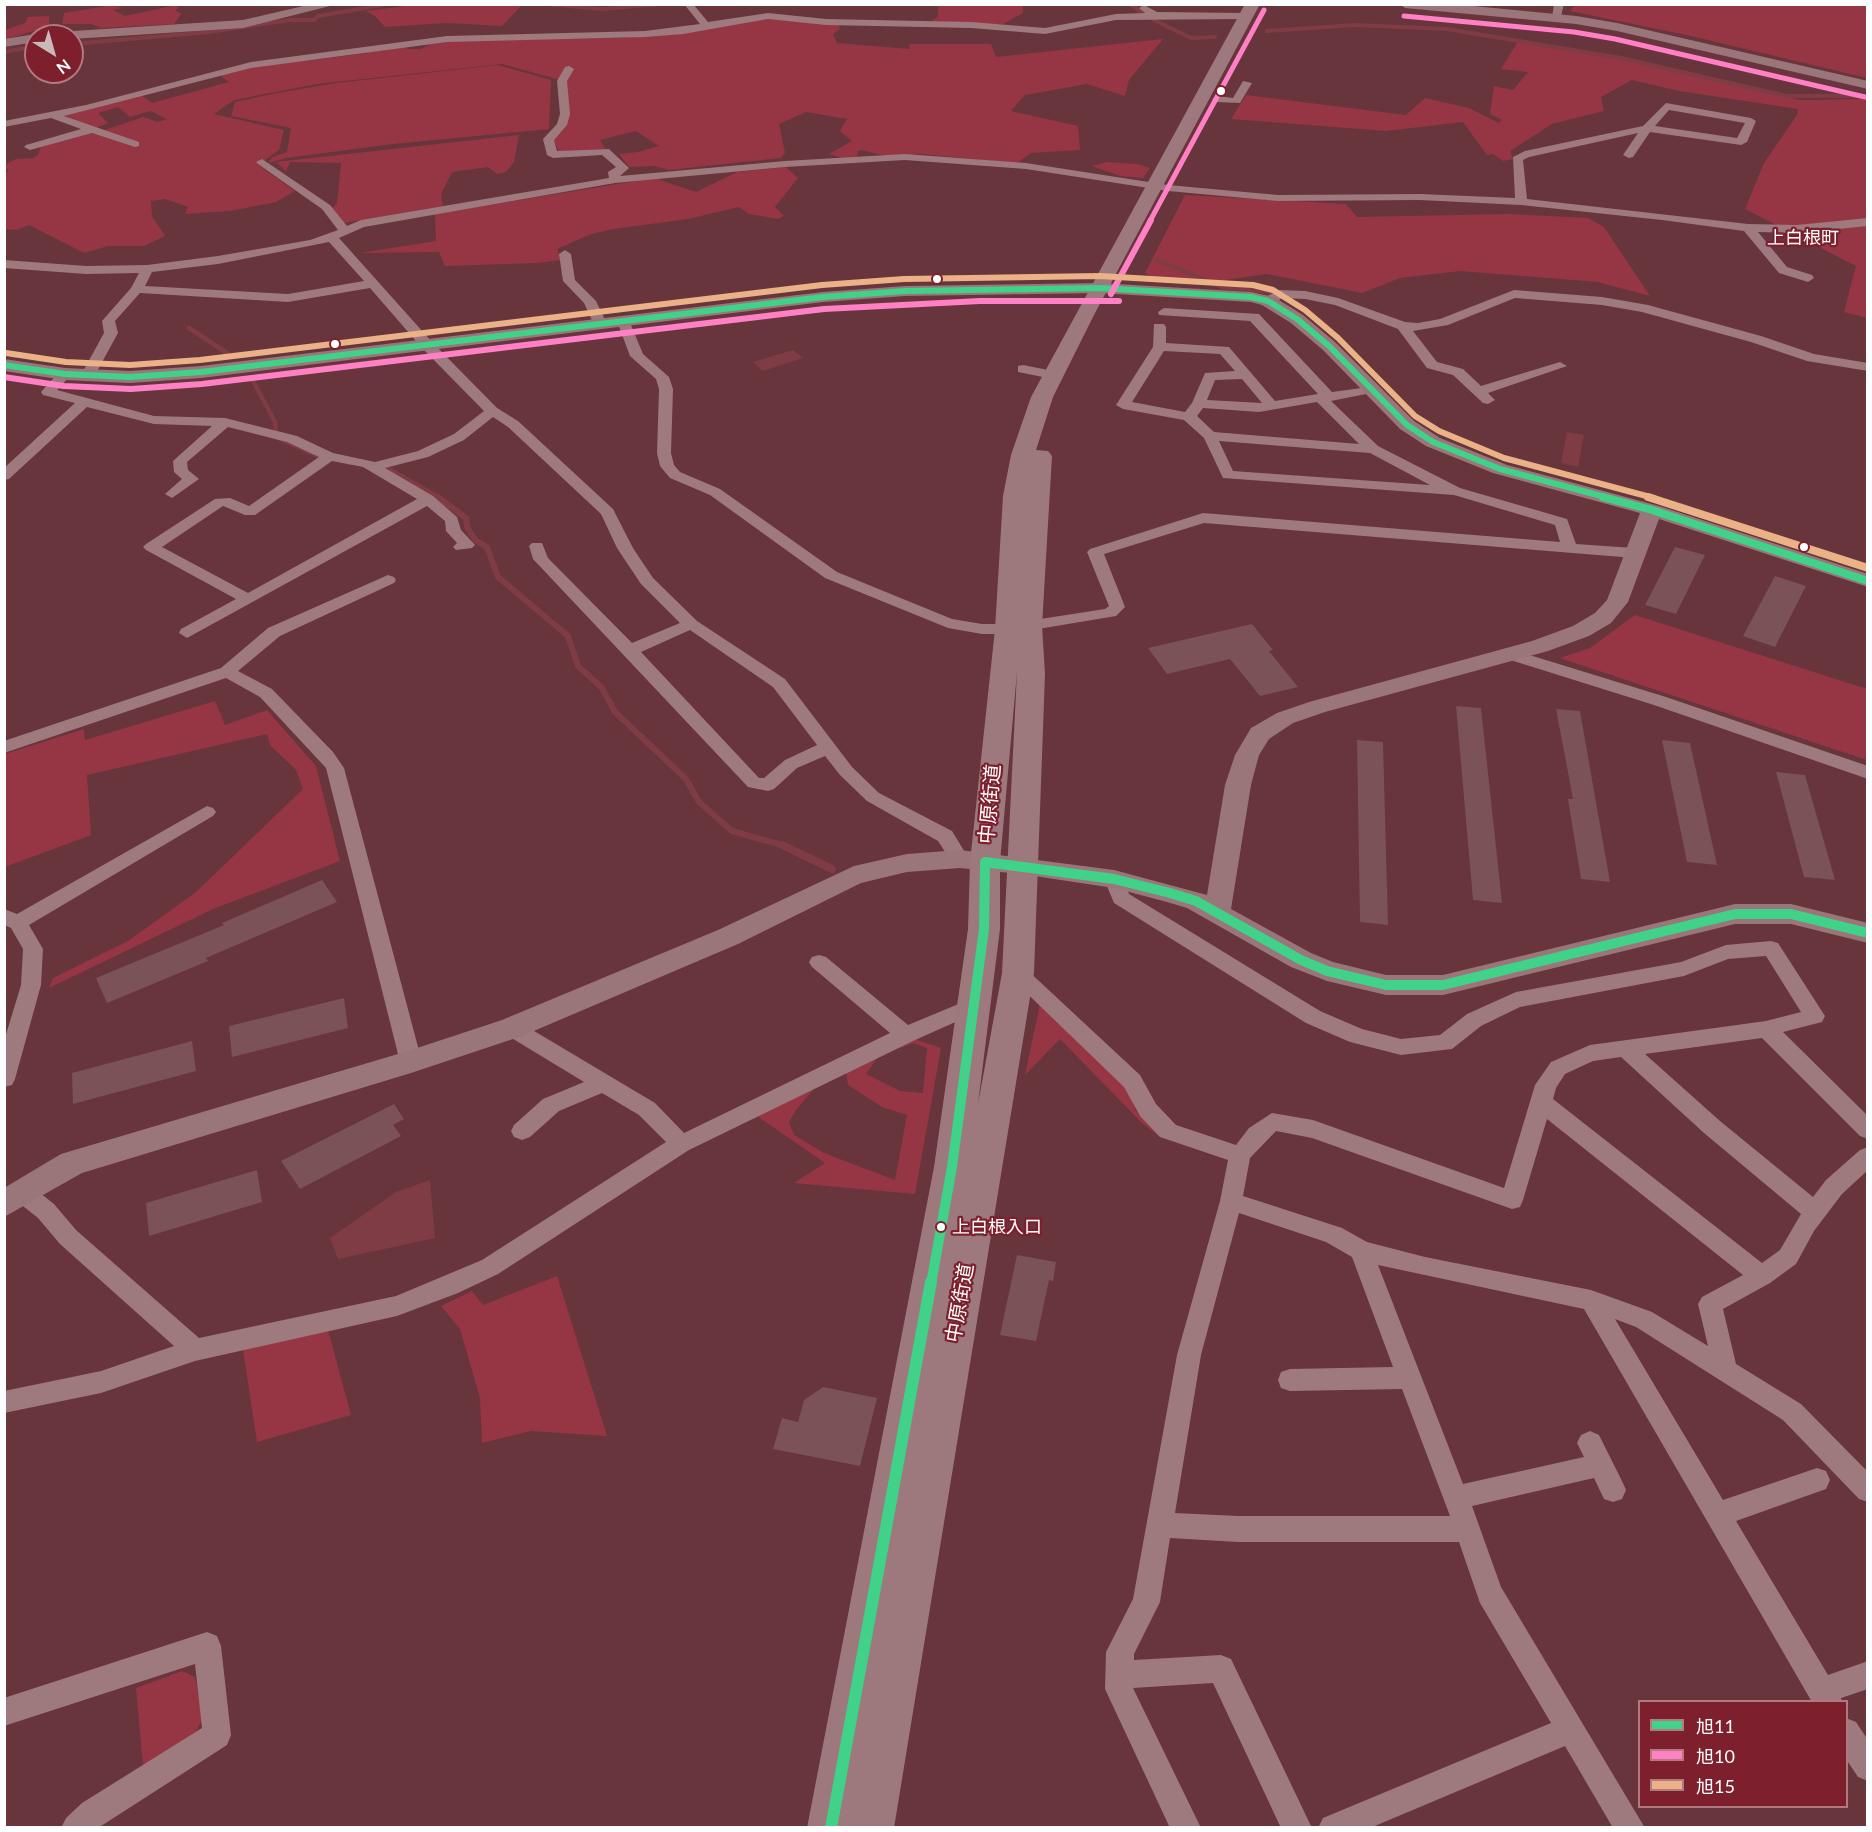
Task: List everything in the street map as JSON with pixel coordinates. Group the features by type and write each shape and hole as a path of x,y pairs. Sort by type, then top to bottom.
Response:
{"main road":[{"name":"中原街道","path":"1160,187 1217,99 1268,4"},
{"name":"中原街道","path":"831,1827 952,1167 984,929 989,862 1040,456 1052,410 1087,343 1109,288 1250,10"},
{"name":"中原街道","path":"870,1827 1018,973 989,862 1031,674 1018,627 1015,496 1023,455 1042,397 1053,375 1109,288"}],"street":[{"path":"84,34 243,24 332,4"},
{"path":"688,4 706,26"},
{"path":"1139,4 1155,15"},
{"path":"1405,4 1558,11 1868,86"},
{"path":"4,124 52,115 251,65 447,39 645,34 683,31 768,16 826,22 971,25 1046,31 1105,20 1250,10"},
{"path":"1105,20 1113,27"},
{"path":"4,43 24,40"},
{"path":"568,69 562,81 565,114 562,125 548,139 553,154 605,151 623,168"},
{"path":"1217,99 1236,101 1247,83"},
{"path":"1629,155 1675,92"},
{"path":"1521,202 1516,159 1525,154 1647,128 1741,142 1751,121 1666,106"},
{"path":"52,115 89,130 135,144"},
{"path":"30,147 89,130"},
{"path":"4,264 77,270 147,269 241,255 331,237 344,229 361,224 615,180 666,173 906,158 1026,166 1160,187 1278,198 1420,197 1521,202 1662,216 1748,228 1797,229 1868,222"},
{"path":"261,162 326,207 344,229"},
{"path":"615,180 614,172 623,168 657,170 666,173"},
{"path":"1748,228 1783,270 1808,278"},
{"path":"331,237 427,345 492,411 513,424 608,512 625,548 647,581 691,624 738,653 779,683 827,748 873,797 989,862"},
{"path":"564,254 569,281 590,301 600,324"},
{"path":"88,375 111,333 108,321 137,290 147,269"},
{"path":"137,290 288,298 371,284"},
{"path":"4,365 65,374 130,377 201,372 824,297 905,291 1109,288 1214,293 1275,305 1329,346 1407,425 1433,442 1466,457 1500,469 1652,510 1868,581"},
{"path":"1164,312 1254,317 1275,305 1280,294 1305,295 1338,302 1403,326 1428,326 1514,294 1602,301 1653,311 1812,358 1868,367"},
{"path":"1254,317 1373,449 1455,491 1562,522 1569,546"},
{"path":"622,321 637,356 662,377 666,389 664,453 667,466 675,475 715,492 831,574 874,594 948,623 982,629 1018,627 1110,613 1118,606 1095,552 1203,518 1634,553"},
{"path":"1403,326 1432,366 1458,372 1484,395 1560,366"},
{"path":"1159,327 1160,347 1123,405 1189,417 1210,436 1228,475 1455,491"},
{"path":"1160,347 1224,350 1273,407"},
{"path":"1023,369 1053,375"},
{"path":"65,374 48,392 154,420 225,422 292,439 329,456 372,467 428,499 452,520 454,531 467,545 461,548"},
{"path":"1189,417 1199,404 1210,376 1246,375"},
{"path":"1199,404 1273,407 1371,389"},
{"path":"4,476 84,402"},
{"path":"372,467 423,454 459,437 492,411"},
{"path":"172,494 192,479 181,472 180,461 225,422"},
{"path":"1210,436 1373,449"},
{"path":"248,599 151,547 220,502 230,502 250,512 329,456"},
{"path":"187,633 428,499"},
{"path":"1217,913 1238,785 1247,755 1260,734 1285,718 1317,707 1510,654 1581,631 1603,618 1617,602 1652,510"},
{"path":"537,546 541,559 754,783 768,785 791,764 827,748"},
{"path":"4,747 227,672 274,632 387,580"},
{"path":"630,650 691,624"},
{"path":"1510,654 1660,701 1868,773"},
{"path":"227,672 266,693 327,756 335,768 411,1062"},
{"path":"4,1078 31,986 33,949 11,919 207,812"},
{"path":"9,1198 72,1162 411,1062 512,1028 728,937 854,875 907,863 989,862 1114,879 1196,901 1327,971 1386,985 1443,985 1735,914 1791,914 1868,933"},
{"path":"1114,879 1121,898 1313,1017 1357,1036 1401,1047 1445,1043 1474,1020 1516,1000 1684,969 1726,952 1770,948 1815,1016 1766,1029 1590,1053 1558,1068 1546,1085 1512,1200 1313,1129 1272,1122 1257,1134 1240,1155 1231,1201 1189,1355 1146,1602 1120,1652 1119,1689 1186,1827"},
{"path":"819,962 906,1035"},
{"path":"1018,973 1131,1081 1148,1110 1168,1131 1240,1155"},
{"path":"4,1402 101,1382 195,1350 397,1306 450,1286 500,1261 681,1144 906,1035 973,1006"},
{"path":"512,1028 647,1109 681,1144"},
{"path":"1766,1029 1868,1130"},
{"path":"1625,1048 1712,1127 1815,1212"},
{"path":"522,1131 551,1104 603,1083"},
{"path":"1542,1103 1762,1276"},
{"path":"1726,1371 1710,1304 1762,1276 1788,1257 1815,1212 1834,1187 1868,1156"},
{"path":"9,1198 46,1211 68,1238 195,1350"},
{"path":"1231,1201 1334,1235 1361,1251 1425,1267 1591,1300 1644,1319 1792,1412 1868,1490"},
{"path":"1361,1251 1468,1529 1490,1594 1630,1827"},
{"path":"1591,1300 1825,1696 1868,1675"},
{"path":"1290,1380 1410,1378"},
{"path":"1455,1498 1595,1454 1613,1490"},
{"path":"1717,1515 1817,1480"},
{"path":"1160,1525 1238,1528 1468,1529"},
{"path":"4,1712 207,1646 217,1735 92,1813 76,1827"},
{"path":"1119,1675 1221,1669 1297,1827"},
{"path":"1333,1827 1571,1729"},
{"path":"1848,1735 1868,1767"}],"shaded area":[{"path":"420,4 522,5 502,26 447,23 385,27 375,16 366,11"},
{"path":"1023,4 1023,13 1003,24 988,26 932,23 932,20 938,17 938,5"},
{"path":"1576,4 1867,5 1867,78 1691,36 1570,11"},
{"path":"113,5 122,8 113,10 125,16 176,5 179,8 175,10 181,14 174,24 101,28 91,24 62,24 64,13"},
{"path":"49,16 49,24 24,24 24,34 5,39 5,30 25,23 28,17"},
{"path":"759,18 839,25 840,29 833,34 837,43 910,49 909,44 991,44 996,57 1163,39 1129,80 1125,96 1087,84 1025,95 1011,111 1078,126 1080,150 1031,153 1017,163 921,154 885,156 863,150 858,151 857,157 842,158 829,154 852,141 840,131 847,119 806,112 779,124 785,153 781,158 669,170 655,166 629,167 619,154 659,146 636,131 600,140 606,149 559,151 553,139 565,126 564,81 502,64 317,84 234,100 214,114 284,130 279,150 258,165 295,191 276,202 230,211 185,214 188,207 165,199 151,201 152,216 165,236 144,246 108,246 84,253 29,225 17,230 5,229 5,173 8,171 4,165 16,159 33,158 38,155 41,146 86,132 93,134 143,117 158,122 167,119 150,111 130,117 118,107 98,113 108,123 93,129 62,114 141,95 152,103 229,82 218,74 295,60 307,61 368,53 368,49 405,45 407,49 421,49 440,40 623,38 699,31 719,23"},
{"path":"1519,40 1619,59 1800,100 1867,99 1867,318 1844,312 1856,266 1745,209 1764,163 1797,115 1798,109 1679,91 1632,80 1601,97 1604,111 1552,124 1510,151 1513,159 1503,161 1493,154 1487,155 1463,122 1386,131 1231,119 1246,95 1406,115 1425,98 1469,108 1499,123 1502,120 1490,114 1494,86 1513,90 1528,72 1501,69"},
{"path":"498,65 551,80 549,129 393,144 286,158 268,163 272,157 287,152 291,128 231,116 235,102 277,93 336,83"},
{"path":"519,135 514,162 506,172 497,174 488,167 452,172 441,194 443,206 344,223 332,208 337,204 341,163 290,162 286,171 276,162"},
{"path":"1107,162 1137,164 1150,168 1143,178 1120,176 1092,166"},
{"path":"786,167 798,178 775,207 784,216 778,219 749,214 739,207 688,219 614,229 591,234 557,249 561,260 537,263 445,266 439,252 360,253 436,241 435,214 654,178 696,192 737,172"},
{"path":"1185,195 1346,204 1357,217 1508,214 1588,218 1604,227 1650,296 1598,282 1460,271 1400,278 1362,293 1267,274 1203,283 1162,282 1145,273"},
{"path":"793,350 803,358 763,371 753,362"},
{"path":"1567,432 1584,435 1578,467 1561,463"},
{"path":"1635,615 1867,689 1867,760 1560,658 1590,648"},
{"path":"215,701 225,725 267,710 316,766 340,861 213,909 49,988 53,978 128,941 196,892 303,789 296,770 270,745 267,734 87,775 91,835 5,867 5,754 84,729 85,740"},
{"path":"1040,1004 1126,1086 1136,1111 1162,1139 1141,1122 1060,1039 1025,1075"},
{"path":"914,1039 941,1048 915,1194 794,1183 825,1163 757,1116 818,1084 789,1122 794,1135 824,1153 895,1180 907,1115 882,1107 848,1085 846,1072 879,1055 866,1074 900,1091 923,1093 927,1048 914,1043 897,1049"},
{"path":"430,1180 435,1238 338,1259 330,1238 396,1192"},
{"path":"557,1276 607,1436 531,1431 482,1443 480,1398 460,1329 441,1306 472,1291 483,1305"},
{"path":"328,1330 351,1415 257,1442 243,1350"},
{"path":"182,1671 195,1677 203,1717 196,1732 143,1766 136,1688"}],"building":[{"path":"1675,547 1705,555 1676,614 1645,605"},
{"path":"1775,576 1806,586 1775,647 1743,636"},
{"path":"1252,624 1273,650 1269,651 1298,687 1260,696 1230,659 1167,674 1148,648"},
{"path":"1456,706 1481,708 1502,903 1473,900"},
{"path":"1556,709 1580,711 1610,882 1581,879 1568,799 1573,799"},
{"path":"1357,740 1383,742 1388,925 1360,922"},
{"path":"1662,740 1690,743 1717,865 1687,862"},
{"path":"1776,772 1805,775 1835,880 1804,877"},
{"path":"322,880 337,902 206,958 208,961 107,1003 96,978 224,925 222,923"},
{"path":"344,998 348,1028 232,1057 229,1026"},
{"path":"192,1041 196,1071 73,1104 72,1073"},
{"path":"394,1104 404,1119 393,1125 401,1136 300,1189 281,1161"},
{"path":"257,1170 262,1202 149,1236 146,1203"},
{"path":"1017,1255 1056,1262 1053,1281 1049,1280 1036,1341 1000,1335"},
{"path":"823,1387 877,1398 860,1466 773,1449 782,1418 798,1422 804,1400"}],"waterway":[{"path":"84,43 209,32 290,20 314,20 318,16 389,4"},
{"path":"546,4 602,9 663,4"},
{"path":"1130,4 1143,13"},
{"path":"1154,20 1191,38 1215,37"},
{"path":"1267,31 1355,25 1447,29 1621,58 1787,96 1868,96"},
{"path":"4,52 24,48"},
{"path":"1157,260 1222,287 1275,292"},
{"path":"189,328 233,357"},
{"path":"251,377 275,422 276,437 318,456"},
{"path":"376,467 387,468 440,498"},
{"path":"438,497 466,518 467,527 475,540 487,547 498,577 568,636 578,666 602,688 615,712 686,779 699,802 732,831 783,845"},
{"path":"783,845 832,869"}],"transit line":[{"name":"旭10","path":"1111,294 1264,10"},
{"name":"旭10","path":"1404,16 1574,32 1615,39 1865,97"},
{"name":"旭15","path":"6,353 66,362 130,365 200,360 822,285 904,279 1100,276 1253,285 1273,290 1305,310 1338,338 1415,416 1439,431 1504,458 1656,499 1868,568"},
{"name":"旭11","path":"4,365 65,374 130,377 201,372 823,297 905,291 1100,288 1251,297 1268,301 1297,319 1329,346 1407,425 1433,442 1500,469 1652,510 1868,581"},
{"name":"旭10","path":"4,377 64,386 131,389 202,384 824,309 980,301 1119,301"},
{"name":"旭11","path":"831,1828 952,1167 984,929 985,862 1114,879 1170,893 1196,901 1301,960 1327,971 1386,985 1443,985 1735,914 1791,914 1868,933"}],"place":[{"name":"上白根入口","path":"941,1227"}],"district":[{"name":"上白根町","path":"1803,238"}]}
